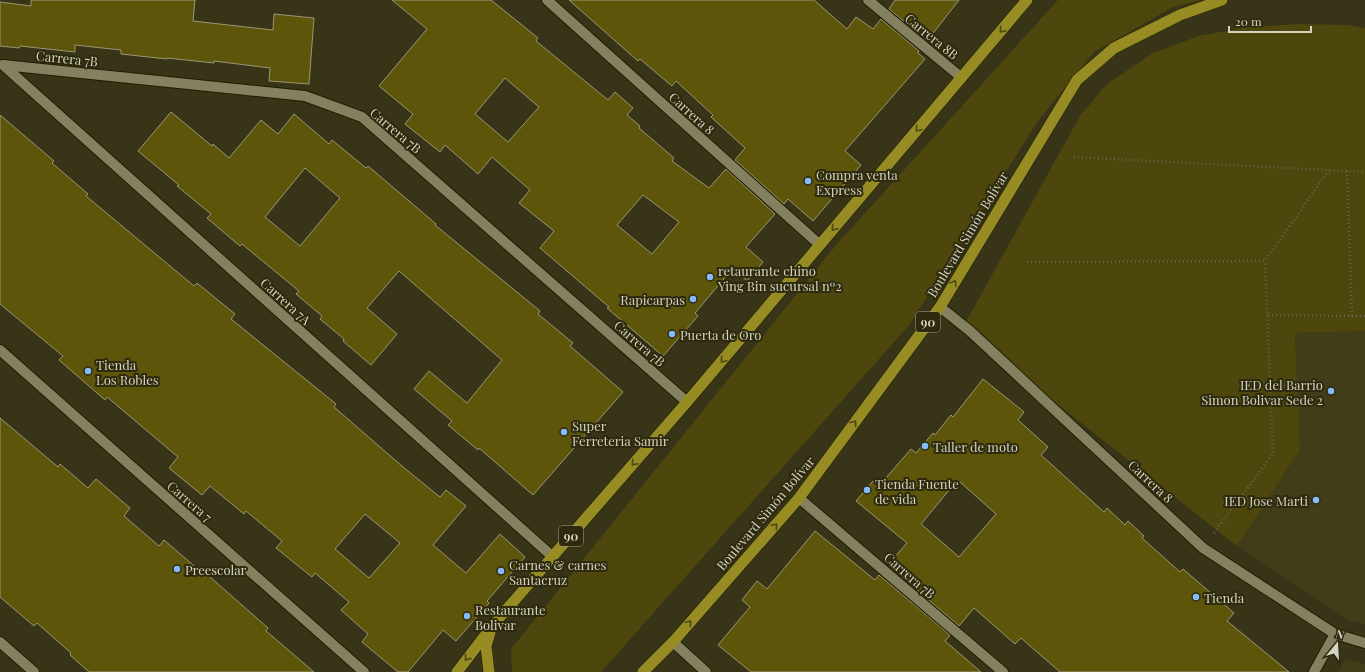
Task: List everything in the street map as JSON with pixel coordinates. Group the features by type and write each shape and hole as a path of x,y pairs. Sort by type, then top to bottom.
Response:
{"highway":[{"name":"90","path":"457,672 493,625 687,402 1027,0"},
{"name":"Boulevard Simón Bolívar","path":"643,672 673,642 800,498 940,307 1077,80 1114,48 1180,15 1222,0"},
{"path":"489,672 486,665 486,646 493,625"}],"street":[{"name":"Carrera 8","path":"547,0 820,245"},
{"name":"Carrera 8B","path":"868,0 962,78"},
{"name":"Carrera 7B","path":"2,67 305,96 362,117 687,402"},
{"name":"Carrera 7A","path":"2,67 553,557"},
{"name":"Carrera 8","path":"940,307 970,331 1203,548 1335,634 1365,643"},
{"name":"Carrera 7","path":"0,350 364,672"},
{"name":"Carrera 7B","path":"800,498 1003,672"},
{"path":"1314,672 1335,634"},
{"path":"0,642 34,672"},
{"path":"673,642 706,672"}],"path":[{"path":"1074,157 1365,172"},
{"path":"1203,548 1273,454 1265,261 1329,170"},
{"path":"1347,171 1352,316"},
{"path":"1027,262 1265,261"},
{"path":"1268,315 1365,316"}],"shaded area":[{"path":"1058,0 1201,0 1173,7 1094,52 1037,122 910,324 601,672 512,672 511,649 837,244"},
{"path":"1296,24 1348,25 1365,28 1365,331 1295,333 1300,450 1237,546 962,329 1080,116 1107,84 1153,53 1199,36 1241,28"},
{"name":"IED Jose Marti","path":"1365,330 1365,624 1348,620 1237,546 1300,450 1295,333"},
{"path":"1345,658 1365,664 1365,672 1339,672"}],"building":[{"path":"31,0 195,0 193,21 273,30 274,14 314,18 309,84 269,81 270,68 214,61 214,63 121,54 121,50 75,45 75,52 20,46 19,48 0,46 0,2 31,6"},
{"path":"392,0 491,0 538,38 536,41 608,100 615,92 633,108 627,115 640,126 639,128 674,158 672,161 709,188 726,169 775,214 746,247 763,262 747,281 733,268 695,313 698,316 663,356 540,248 554,231 519,203 530,190 492,157 478,174 445,145 440,152 405,124 413,114 379,86 427,29","holes":["505,78 539,107 508,142 475,114","643,195 679,222 652,254 617,225"]},
{"path":"569,0 814,0 847,29 856,17 873,29 881,19 919,51 918,53 925,59 845,151 861,165 813,221 788,199 784,204 735,160 745,148 711,117 713,115 676,81 672,86 640,59 638,61"},
{"path":"895,0 959,0 927,41 889,9"},
{"path":"171,112 229,158 261,120 278,134 294,114 329,144 332,140 366,168 368,166 436,224 435,225 540,311 538,314 573,343 570,346 623,392 533,495 479,448 478,450 448,425 452,421 414,389 429,371 467,403 502,360 399,271 367,308 397,334 371,365 343,341 344,339 320,319 322,316 296,294 299,291 242,244 240,246 207,218 211,214 138,151","holes":["305,168 340,198 300,246 265,217"]},
{"path":"0,115 54,161 52,163 88,194 86,196 194,286 197,283 235,314 231,319 336,404 334,407 403,467 440,497 446,490 466,506 433,545 466,573 500,534 525,557 487,601 489,603 456,641 443,630 408,672 398,672 362,642 368,634 341,610 349,602 315,573 312,577 276,548 282,541 246,511 244,514 210,486 202,495 169,468 178,457 107,397 105,400 59,360 63,356 0,304","holes":["365,514 400,543 369,578 335,549"]},
{"path":"983,379 1024,412 1018,420 1048,447 1041,455 1104,512 1107,508 1125,525 1128,521 1144,536 1142,538 1180,572 1183,569 1234,613 1227,621 1289,672 1060,672 1021,638 1015,644 974,608 959,626 888,565 907,543 856,501 873,481 879,486 911,449 916,453 933,433 935,435 951,415 953,417","holes":["960,482 996,514 959,557 921,524 955,483 957,485"]},
{"path":"0,418 58,467 60,464 88,488 96,479 130,508 124,516 159,546 164,540 200,571 201,569 268,628 266,631 314,672 89,672 70,655 71,653 37,623 34,626 0,597"},
{"path":"815,531 875,580 879,575 950,635 945,641 981,672 751,672 718,645 750,607 742,600 757,581 767,589"}],"place":[{"name":"Compra venta Express","path":"808,181"},
{"name":"retaurante chino Ying Bin sucursal nº2","path":"710,277"},
{"name":"Rapicarpas","path":"693,299"},
{"name":"Puerta de Oro","path":"672,334"},
{"name":"Tienda Los Robles","path":"88,371"},
{"name":"IED del Barrio Simon Bolivar Sede 2","path":"1331,391"},
{"name":"Super Ferreteria Samir","path":"564,432"},
{"name":"Taller de moto","path":"925,446"},
{"name":"Tienda Fuente de vida","path":"867,490"},
{"name":"IED Jose Marti","path":"1316,500"},
{"name":"Preescolar","path":"177,569"},
{"name":"Carnes & carnes Santacruz","path":"501,571"},
{"name":"Tienda","path":"1196,597"},
{"name":"Restaurante Bolivar","path":"467,616"}]}
